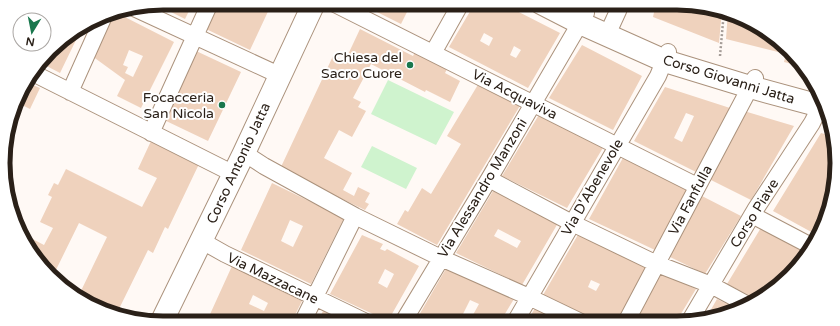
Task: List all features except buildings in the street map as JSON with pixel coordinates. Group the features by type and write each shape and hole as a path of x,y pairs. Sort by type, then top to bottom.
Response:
{"main road":[{"name":"Corso Antonio Jatta","path":"164,316 202,241 311,10"},
{"path":"560,10 583,18"},
{"path":"574,10 583,18"},
{"name":"Corso Giovanni Jatta","path":"583,18 667,56 817,101"}],"street":[{"path":"151,133 207,10"},
{"name":"Via Acquaviva","path":"347,10 697,186"},
{"path":"433,53 457,10"},
{"path":"610,30 618,10"},
{"path":"141,11 280,75"},
{"name":"Via Alessandro Manzoni","path":"406,316 489,179 583,18"},
{"path":"70,92 101,23"},
{"name":"Via D'Abenevole","path":"518,316 658,76 667,56"},
{"path":"38,76 234,174"},
{"name":"Via Fanfulla","path":"629,316 752,82"},
{"name":"Corso Piave","path":"693,315 752,215 820,108"},
{"path":"244,153 264,166 355,216 441,258 569,316"},
{"path":"489,179 572,223 657,264 711,285 742,302"},
{"path":"752,215 807,244"},
{"path":"305,316 355,216"},
{"name":"Via Mazzacane","path":"202,241 225,254 353,316"}],"path":[{"path":"720,56 723,17"}],"green space":[{"path":"388,80 454,112 436,145 371,114"},
{"path":"372,146 417,168 406,189 361,167"}],"place":[{"name":"Chiesa del Sacro Cuore","path":"410,65"},
{"name":"Focacceria San Nicola","path":"222,105"}]}
